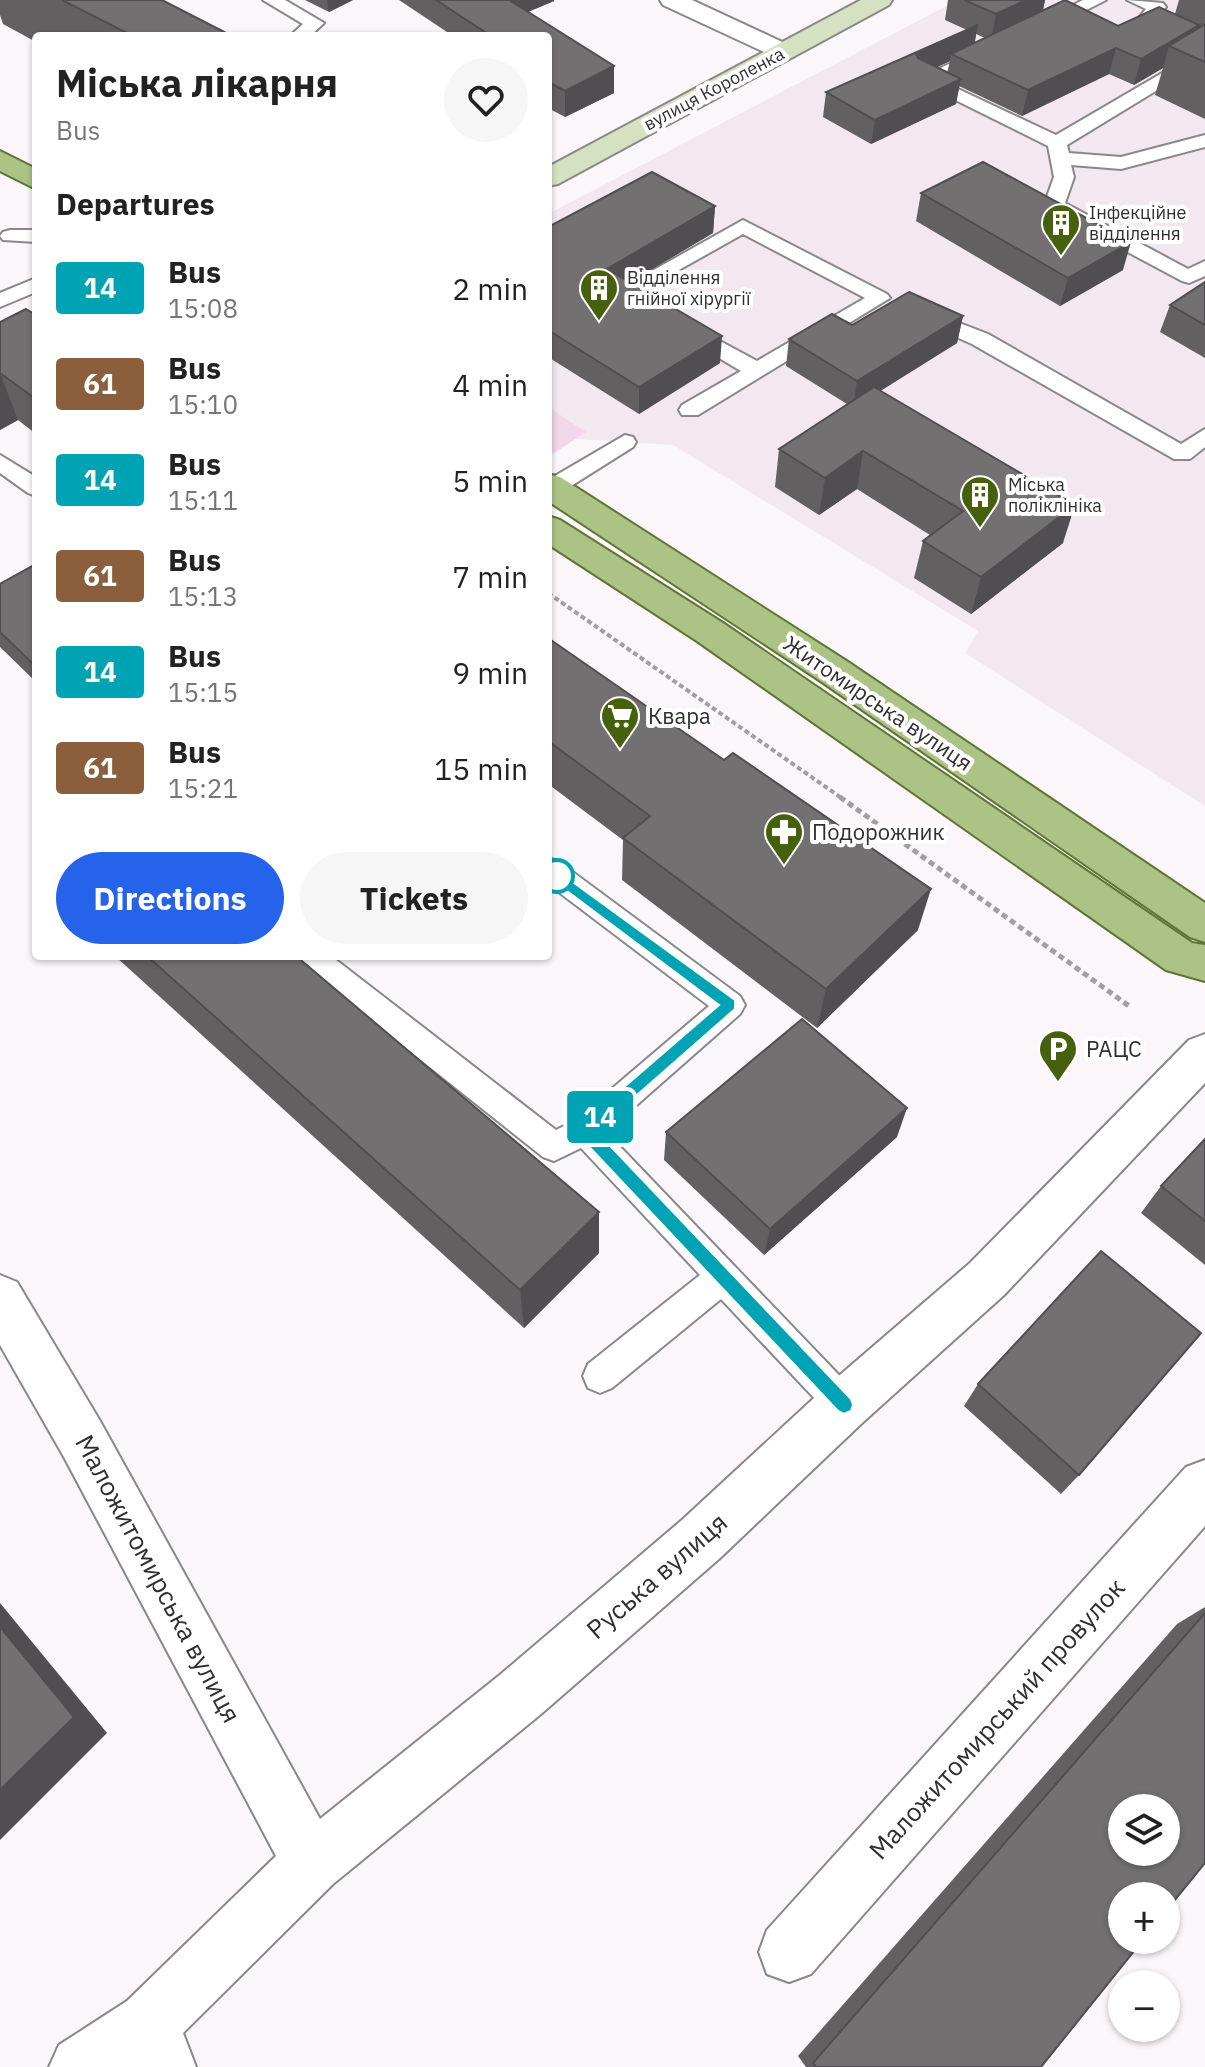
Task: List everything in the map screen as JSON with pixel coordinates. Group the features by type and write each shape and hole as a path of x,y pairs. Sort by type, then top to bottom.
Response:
{"main road":[{"name":"вулиця Короленка","path":"552,176 880,0"},
{"path":"0,159 32,179"},
{"name":"Житомирська вулиця","path":"552,487 835,672 1205,925"},
{"path":"552,531 710,632 1181,958 1205,963"}],"street":[{"path":"672,0 784,52"},
{"name":"Руська вулиця","path":"81,2067 157,2045 312,1863 533,1684 701,1539 844,1405 987,1279 1205,1053"},
{"name":"Маложитомирська вулиця","path":"0,1298 82,1439 312,1863"},
{"name":"Маложитомирський провулок","path":"789,1952 1205,1486"}],"lane":[{"path":"272,0 315,23 304,32"},
{"path":"1025,33 1097,0"},
{"path":"1059,150 1196,44 1146,20 1157,7 1136,0"},
{"path":"996,47 924,80 1059,150 1121,163 1205,141"},
{"path":"1059,150 1064,177 1054,205 1189,277 1205,267"},
{"path":"758,371 621,294 743,226 894,304 980,339 1182,454 1205,436"},
{"path":"10,236 32,236"},
{"path":"0,301 32,286"},
{"path":"690,410 758,371 894,304"},
{"path":"552,485 625,442"},
{"path":"0,462 32,485"},
{"path":"315,960 554,1147 585,1131 730,1005 552,872"},
{"path":"585,1131 844,1405"},
{"path":"600,1376 723,1277"}],"path":[{"path":"552,596 937,865 1129,1006"}],"shaded area":[{"path":"958,0 1205,0 1205,806 965,653 978,631 673,445 560,438 552,433 552,212"},
{"path":"552,410 586,432 552,454"}],"building":[{"path":"62,0 162,0 224,32 125,32"},
{"path":"436,0 509,0 614,66 565,91 552,84 552,32 485,32"},
{"path":"964,0 1026,0 996,14"},
{"path":"1065,0 1118,26 1159,7 1199,25 1141,59 1116,48 1028,90 951,54"},
{"path":"1205,24 1205,62 1169,46"},
{"path":"978,25 916,54 918,58 961,79 875,120 826,92"},
{"path":"983,162 1131,242 1068,278 921,193"},
{"name":"Відділення гнійної хірургії","path":"652,172 715,206 607,269 722,336 639,387 552,333 552,225"},
{"path":"1205,282 1205,325 1170,305"},
{"path":"909,292 963,316 857,381 789,339 832,314 852,325"},
{"path":"26,309 32,313 32,396 0,373 0,322"},
{"path":"874,387 1075,505 981,577 923,541 963,511 863,451 825,478 779,449"},
{"path":"32,566 32,663 0,632 0,584"},
{"path":"552,641 724,760 733,753 931,889 826,989 623,838 650,816 552,744"},
{"path":"151,960 301,960 599,1212 520,1290"},
{"path":"802,1019 907,1108 770,1229 666,1132"},
{"path":"1205,1139 1205,1221 1161,1186"},
{"path":"1101,1251 1201,1333 1079,1475 978,1384"},
{"path":"1205,1613 1205,1863 1180,1894 1180,1882 1108,1882 1108,1954 1132,1954 1119,1970 1108,1970 1108,1984 1041,2067 816,2067 813,2063"},
{"path":"0,1627 74,1717 0,1790"}],"bus line":[{"name":"14","path":"552,872 730,1005 585,1131 844,1405"}],"place":[{"name":"Інфекційне відділення","path":"1061,257"},
{"name":"Відділення гнійної хірургії","path":"599,322"},
{"name":"Міська поліклініка","path":"980,529"},
{"name":"Квара","path":"620,750"},
{"name":"Подорожник","path":"784,866"},
{"name":"РАЦС","path":"1058,1083"}]}
